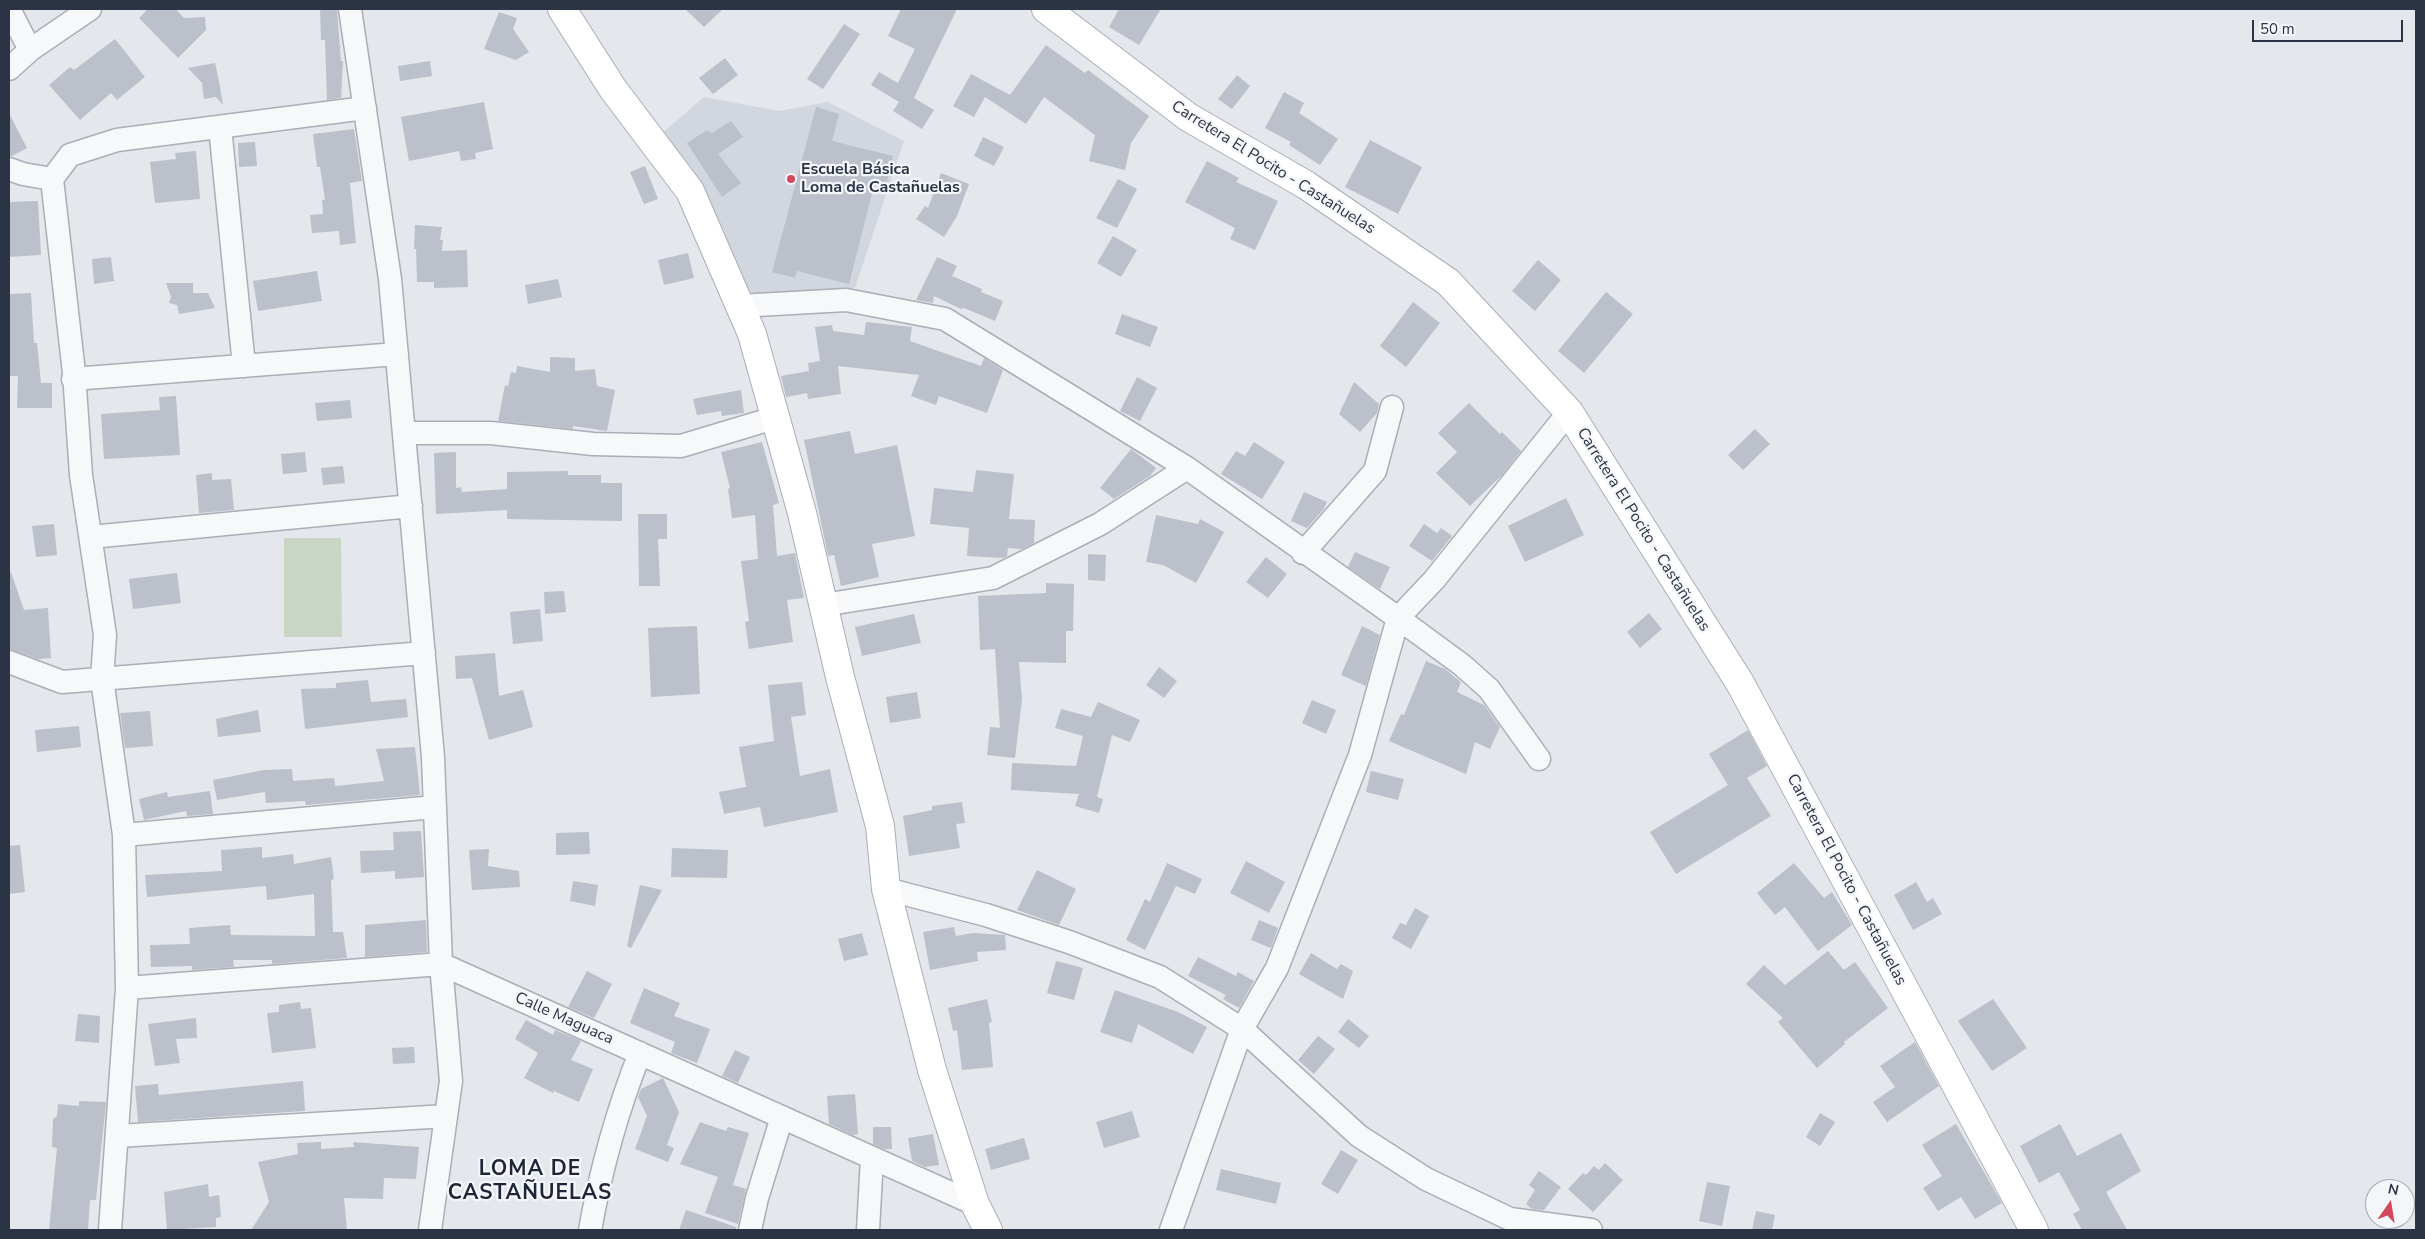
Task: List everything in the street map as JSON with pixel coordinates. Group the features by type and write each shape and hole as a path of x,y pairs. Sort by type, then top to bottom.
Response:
{"main road":[{"path":"562,9 613,90 690,191 752,334 802,513 823,605 880,826 886,889 932,1070 975,1204 988,1230"},
{"name":"Carretera El Pocito - Castañuelas","path":"1046,9 1188,117 1306,185 1448,282 1569,412 1740,683 2034,1230"}],"street":[{"path":"9,9 30,50"},
{"path":"9,69 30,50 90,9"},
{"path":"350,9 390,279 424,653 435,807 441,964 451,1082 430,1230"},
{"path":"110,1230 127,988 124,835 102,679 105,635 81,475 52,178 70,155 117,140 365,108"},
{"path":"220,127 244,366"},
{"path":"9,168 24,174 52,178"},
{"path":"739,306 846,300 945,319 1186,468 1462,665 1488,689 1539,759"},
{"path":"73,379 397,354"},
{"path":"1303,553 1375,471 1392,407"},
{"path":"1171,1230 1242,1029 1278,968 1360,756 1398,618 1434,580 1569,412"},
{"path":"404,433 491,433 593,444 681,446 774,418"},
{"path":"823,605 993,578 1100,524 1186,468"},
{"path":"91,537 411,506"},
{"path":"9,662 62,682 424,653"},
{"path":"124,835 435,807"},
{"path":"886,889 986,915 1069,942 1160,977 1242,1029 1359,1136 1426,1179 1510,1219 1590,1230"},
{"name":"Calle Maguaca","path":"127,988 441,964 975,1204"},
{"path":"590,1230 607,1151 621,1100 640,1053"},
{"path":"118,1136 446,1116"},
{"path":"750,1230 757,1198 782,1117"},
{"path":"868,1230 872,1158"}],"shaded area":[{"name":"Escuela Básica Loma de Castañuelas","path":"704,97 779,111 828,102 904,141 855,288 748,297 717,217 661,134"}],"green space":[{"path":"284,538 341,538 342,637 284,637"}],"building":[{"path":"148,9 176,9 184,18 205,17 206,30 178,58 139,18"},
{"path":"320,9 337,9 341,61 343,61 341,98 327,100 325,40 321,40"},
{"path":"685,9 723,9 704,27"},
{"path":"901,9 957,9 914,98 934,110 922,129 893,111 899,102 871,85 879,72 898,83 915,49 888,36"},
{"path":"1119,9 1161,9 1139,45 1109,27"},
{"path":"499,12 517,18 513,29 529,52 516,60 484,49"},
{"path":"844,24 860,34 823,89 807,79"},
{"path":"115,39 145,77 117,100 111,93 80,120 49,85 70,67 74,70"},
{"path":"1046,45 1085,73 1088,70 1149,116 1131,143 1125,170 1089,161 1095,135 1044,97 1026,124 985,97 974,117 953,106 971,74 1010,95"},
{"path":"725,58 738,75 713,94 699,78"},
{"path":"430,61 432,76 400,81 398,66"},
{"path":"215,63 223,105 216,97 204,99 202,83 188,68"},
{"path":"1237,75 1250,86 1232,109 1218,99"},
{"path":"1284,92 1304,103 1299,113 1338,139 1320,165 1289,145 1291,142 1265,128"},
{"path":"484,102 493,149 475,153 476,159 461,161 459,151 409,161 401,117"},
{"path":"816,107 839,114 832,141 893,156 886,185 875,182 849,284 797,271 795,278 772,272"},
{"path":"9,113 27,148 12,156 9,156"},
{"path":"731,121 743,137 718,154 741,183 722,197 687,143 707,130 712,133"},
{"path":"354,129 362,181 350,183 356,243 340,245 339,231 312,233 310,215 323,214 322,200 325,200 320,167 317,167 313,134"},
{"path":"983,137 1004,147 994,166 974,156"},
{"path":"1370,140 1422,167 1398,214 1345,187"},
{"path":"255,142 257,166 239,167 238,143"},
{"path":"196,151 200,199 155,203 150,162 176,159 175,153"},
{"path":"1207,161 1239,178 1236,182 1278,201 1255,250 1230,239 1235,228 1185,202"},
{"path":"645,166 658,199 644,204 630,172"},
{"path":"941,173 969,184 957,216 944,237 916,219 925,206 928,208"},
{"path":"1118,179 1137,189 1117,228 1096,218"},
{"path":"38,201 41,255 9,257 9,202"},
{"path":"415,225 442,227 440,240 443,240 442,251 467,250 468,287 434,288 434,282 417,282 416,249 414,249"},
{"path":"1113,236 1137,250 1121,277 1097,263"},
{"path":"688,253 694,278 664,285 658,260"},
{"path":"111,257 114,281 94,284 92,259"},
{"path":"937,257 957,266 952,276 982,289 981,292 1003,301 995,321 964,308 961,309 934,296 933,303 916,300"},
{"path":"1538,260 1561,280 1535,311 1512,291"},
{"path":"317,271 322,301 258,311 253,281"},
{"path":"558,279 562,297 528,304 525,285"},
{"path":"166,283 193,283 193,293 208,293 215,308 179,314 177,305 169,303 171,297"},
{"path":"1606,292 1633,314 1584,373 1558,351"},
{"path":"31,293 34,343 37,343 41,383 52,383 52,408 17,408 18,376 9,376 9,294"},
{"path":"1413,302 1440,323 1406,367 1380,346"},
{"path":"1122,314 1158,327 1150,347 1115,334"},
{"path":"866,322 912,327 910,341 981,366 984,358 1003,370 987,413 939,396 936,405 911,396 919,375 838,366 841,394 808,399 807,393 786,397 781,376 809,371 808,363 820,361 815,327 832,325 833,331 864,335"},
{"path":"550,357 575,358 575,371 595,369 597,386 615,390 607,431 573,426 573,429 498,421 505,385 508,386 511,372 516,373 517,366 550,372"},
{"path":"1137,377 1157,388 1140,421 1120,411"},
{"path":"1354,382 1379,404 1377,413 1360,432 1339,414"},
{"path":"741,390 744,413 722,416 721,411 697,415 693,399"},
{"path":"176,396 180,455 104,459 101,414 160,410 159,397"},
{"path":"350,400 352,418 317,421 315,403"},
{"path":"1469,403 1500,434 1502,432 1521,451 1503,474 1470,506 1436,473 1457,452 1438,433"},
{"path":"1755,429 1770,444 1743,470 1728,455"},
{"path":"850,431 855,454 897,445 915,536 872,544 879,577 841,586 834,555 828,556 804,440"},
{"path":"762,442 779,503 773,505 777,556 795,553 804,598 787,600 793,642 749,649 745,622 749,621 741,561 758,559 755,515 732,518 728,489 730,488 721,452"},
{"path":"1254,442 1285,462 1262,499 1221,474 1236,451 1245,456"},
{"path":"1131,449 1156,468 1150,476 1114,499 1100,488"},
{"path":"305,452 307,472 283,474 281,454"},
{"path":"456,452 456,488 461,487 462,492 507,489 507,472 568,471 568,475 601,475 601,483 622,483 622,521 507,519 507,510 436,514 434,453"},
{"path":"343,466 345,483 323,485 321,468"},
{"path":"976,470 1014,474 1009,519 1035,520 1034,543 1022,549 1008,548 1007,556 1003,558 967,556 969,528 930,524 934,488 973,492"},
{"path":"212,473 212,480 231,479 234,510 199,513 196,475"},
{"path":"1304,492 1327,502 1323,510 1307,528 1291,521"},
{"path":"1566,498 1584,535 1525,562 1508,526"},
{"path":"638,514 667,514 667,539 658,539 660,586 639,586"},
{"path":"1156,515 1198,524 1200,519 1224,532 1196,583 1163,565 1146,562"},
{"path":"54,524 57,555 36,557 32,526"},
{"path":"1424,524 1437,533 1441,528 1452,536 1432,561 1409,546"},
{"path":"1355,552 1390,567 1380,589 1348,567"},
{"path":"1088,554 1106,555 1105,581 1088,580"},
{"path":"1266,557 1287,574 1268,598 1246,582"},
{"path":"11,572 24,610 48,608 51,658 38,659 9,649 9,573"},
{"path":"177,573 181,603 133,609 129,579"},
{"path":"1046,583 1074,584 1073,631 1066,631 1066,663 1019,662 1022,699 1015,758 987,755 990,727 1000,728 995,649 980,650 978,596 1046,593"},
{"path":"564,591 566,612 545,614 544,592"},
{"path":"540,609 543,641 513,644 510,612"},
{"path":"1649,613 1662,629 1640,648 1627,632"},
{"path":"914,614 921,643 862,656 855,627"},
{"path":"697,626 700,694 651,697 648,628"},
{"path":"1362,626 1380,635 1366,686 1341,675"},
{"path":"495,653 499,696 523,690 533,727 489,740 472,678 456,679 455,656"},
{"path":"1426,661 1445,669 1461,682 1457,692 1484,705 1500,727 1490,749 1475,742 1466,774 1389,741 1401,714 1404,715"},
{"path":"1159,667 1177,681 1164,698 1146,685"},
{"path":"368,680 371,702 406,699 408,717 305,729 301,689 336,688 336,683"},
{"path":"802,682 806,715 791,717 800,776 830,769 838,812 764,827 760,807 724,814 719,792 746,787 739,747 774,741 768,685"},
{"path":"917,692 921,718 890,723 886,697"},
{"path":"1312,700 1336,710 1326,734 1302,723"},
{"path":"1098,702 1140,720 1130,742 1112,735 1097,797 1103,799 1099,813 1075,806 1079,794 1011,790 1012,763 1076,766 1083,736 1055,728 1061,709 1091,717"},
{"path":"258,710 261,732 218,737 216,719"},
{"path":"150,711 153,746 125,748 120,713"},
{"path":"79,726 81,747 37,752 35,730"},
{"path":"1748,730 1767,766 1747,778 1771,816 1676,874 1650,832 1728,785 1709,754"},
{"path":"415,747 420,795 306,805 305,801 266,803 265,792 217,800 213,780 264,770 292,769 293,781 334,778 335,786 384,781 376,749"},
{"path":"1371,771 1404,779 1398,800 1366,792"},
{"path":"210,791 213,814 187,816 186,811 144,820 139,799 167,792 168,797"},
{"path":"962,802 965,823 956,824 960,848 909,856 903,816 932,810 932,806"},
{"path":"421,831 424,877 395,879 395,871 361,873 360,851 394,850 393,832"},
{"path":"589,832 590,854 556,855 556,833"},
{"path":"20,845 25,892 9,894 9,846"},
{"path":"262,847 262,858 293,854 294,864 331,857 334,879 331,880 333,932 343,932 347,958 272,964 272,960 233,960 234,967 192,970 192,966 151,967 150,945 190,944 189,928 230,925 231,935 315,936 314,894 267,900 266,886 147,897 145,875 222,871 221,850"},
{"path":"672,848 728,850 727,878 671,877"},
{"path":"489,849 488,866 519,871 520,887 472,890 469,850"},
{"path":"1246,861 1285,882 1269,913 1230,893"},
{"path":"1167,863 1202,879 1195,894 1176,886 1145,950 1126,940 1145,899 1150,902"},
{"path":"1794,863 1824,898 1832,892 1852,925 1818,951 1785,907 1775,915 1757,893"},
{"path":"1037,870 1076,889 1059,925 1017,910"},
{"path":"573,881 598,885 595,906 570,901"},
{"path":"1916,882 1927,902 1933,898 1942,914 1913,930 1894,895"},
{"path":"640,885 662,890 631,948 627,946"},
{"path":"1415,908 1429,916 1411,949 1392,938 1400,923 1406,925"},
{"path":"426,920 427,952 365,957 365,925"},
{"path":"1259,920 1278,928 1271,948 1251,940"},
{"path":"954,927 956,936 973,933 1005,935 1006,950 977,952 978,961 930,970 923,932"},
{"path":"862,933 868,955 844,961 838,939"},
{"path":"1828,951 1844,970 1855,962 1888,1008 1844,1042 1845,1044 1817,1068 1778,1022 1783,1018 1746,984 1764,965 1785,985"},
{"path":"1311,953 1337,969 1341,964 1353,971 1343,999 1299,974"},
{"path":"1198,957 1236,976 1238,972 1254,981 1239,1008 1223,999 1226,995 1188,976"},
{"path":"1056,961 1083,968 1074,1000 1047,993"},
{"path":"587,971 612,984 594,1018 568,1007"},
{"path":"644,988 680,1003 674,1016 710,1029 697,1063 671,1053 675,1042 630,1023"},
{"path":"1115,990 1178,1012 1207,1027 1193,1054 1138,1024 1132,1043 1100,1032"},
{"path":"987,999 992,1022 989,1023 993,1067 962,1070 957,1030 953,1031 948,1008"},
{"path":"1993,999 2027,1048 1992,1071 1958,1021"},
{"path":"300,1002 301,1009 311,1008 316,1048 272,1053 267,1013 279,1012 279,1005"},
{"path":"78,1014 100,1016 99,1043 75,1041"},
{"path":"196,1018 197,1038 176,1039 180,1063 155,1066 148,1024"},
{"path":"1348,1019 1369,1036 1359,1048 1338,1032"},
{"path":"526,1020 553,1035 555,1030 581,1041 571,1060 593,1069 579,1102 554,1091 553,1093 524,1078 538,1053 515,1039"},
{"path":"1318,1036 1335,1049 1314,1074 1298,1060"},
{"path":"1915,1042 1939,1086 1887,1122 1873,1102 1895,1087 1880,1066"},
{"path":"414,1047 415,1063 393,1064 392,1048"},
{"path":"735,1050 750,1057 738,1083 722,1076"},
{"path":"663,1078 679,1112 667,1145 674,1148 668,1162 635,1149 647,1116 638,1097 641,1089"},
{"path":"303,1081 305,1111 138,1122 135,1086 158,1084 159,1095"},
{"path":"855,1094 858,1134 853,1135 829,1124 827,1096"},
{"path":"79,1101 106,1102 96,1200 90,1200 88,1230 49,1230 57,1148 52,1147 53,1119 57,1116 58,1104 79,1106"},
{"path":"1132,1111 1140,1137 1104,1148 1096,1122"},
{"path":"1820,1113 1835,1122 1820,1146 1806,1137"},
{"path":"700,1122 726,1131 728,1127 749,1133 733,1185 746,1189 738,1224 705,1213 718,1177 680,1164"},
{"path":"1956,1124 2002,1203 1975,1219 1961,1197 1938,1211 1923,1188 1942,1176 1922,1145"},
{"path":"2060,1124 2077,1156 2121,1133 2141,1171 2106,1192 2127,1230 2082,1230 2073,1214 2080,1210 2059,1172 2039,1183 2020,1146"},
{"path":"873,1127 891,1127 892,1149 884,1149 873,1144"},
{"path":"933,1134 939,1165 925,1167 912,1161 908,1138"},
{"path":"1024,1138 1030,1159 991,1170 985,1149"},
{"path":"321,1142 321,1149 354,1147 353,1142 419,1147 416,1179 384,1178 383,1199 344,1198 347,1230 251,1230 269,1202 258,1162 298,1154 297,1143"},
{"path":"1341,1150 1358,1160 1338,1194 1321,1184"},
{"path":"1605,1163 1623,1180 1593,1212 1568,1189 1583,1173 1586,1175 1594,1166 1599,1170"},
{"path":"1221,1169 1281,1183 1276,1204 1216,1190"},
{"path":"1539,1171 1561,1187 1544,1210 1532,1209 1526,1204 1535,1190 1529,1185"},
{"path":"1707,1182 1730,1186 1722,1226 1699,1221"},
{"path":"208,1184 209,1197 219,1195 221,1217 216,1218 216,1227 167,1230 164,1192"},
{"path":"686,1210 736,1227 736,1230 679,1230"},
{"path":"1756,1211 1775,1215 1772,1230 1752,1230"}],"place":[{"name":"Escuela Básica Loma de Castañuelas","path":"791,179"}],"district":[{"name":"LOMA DE CASTAÑUELAS","path":"530,1182"}]}
